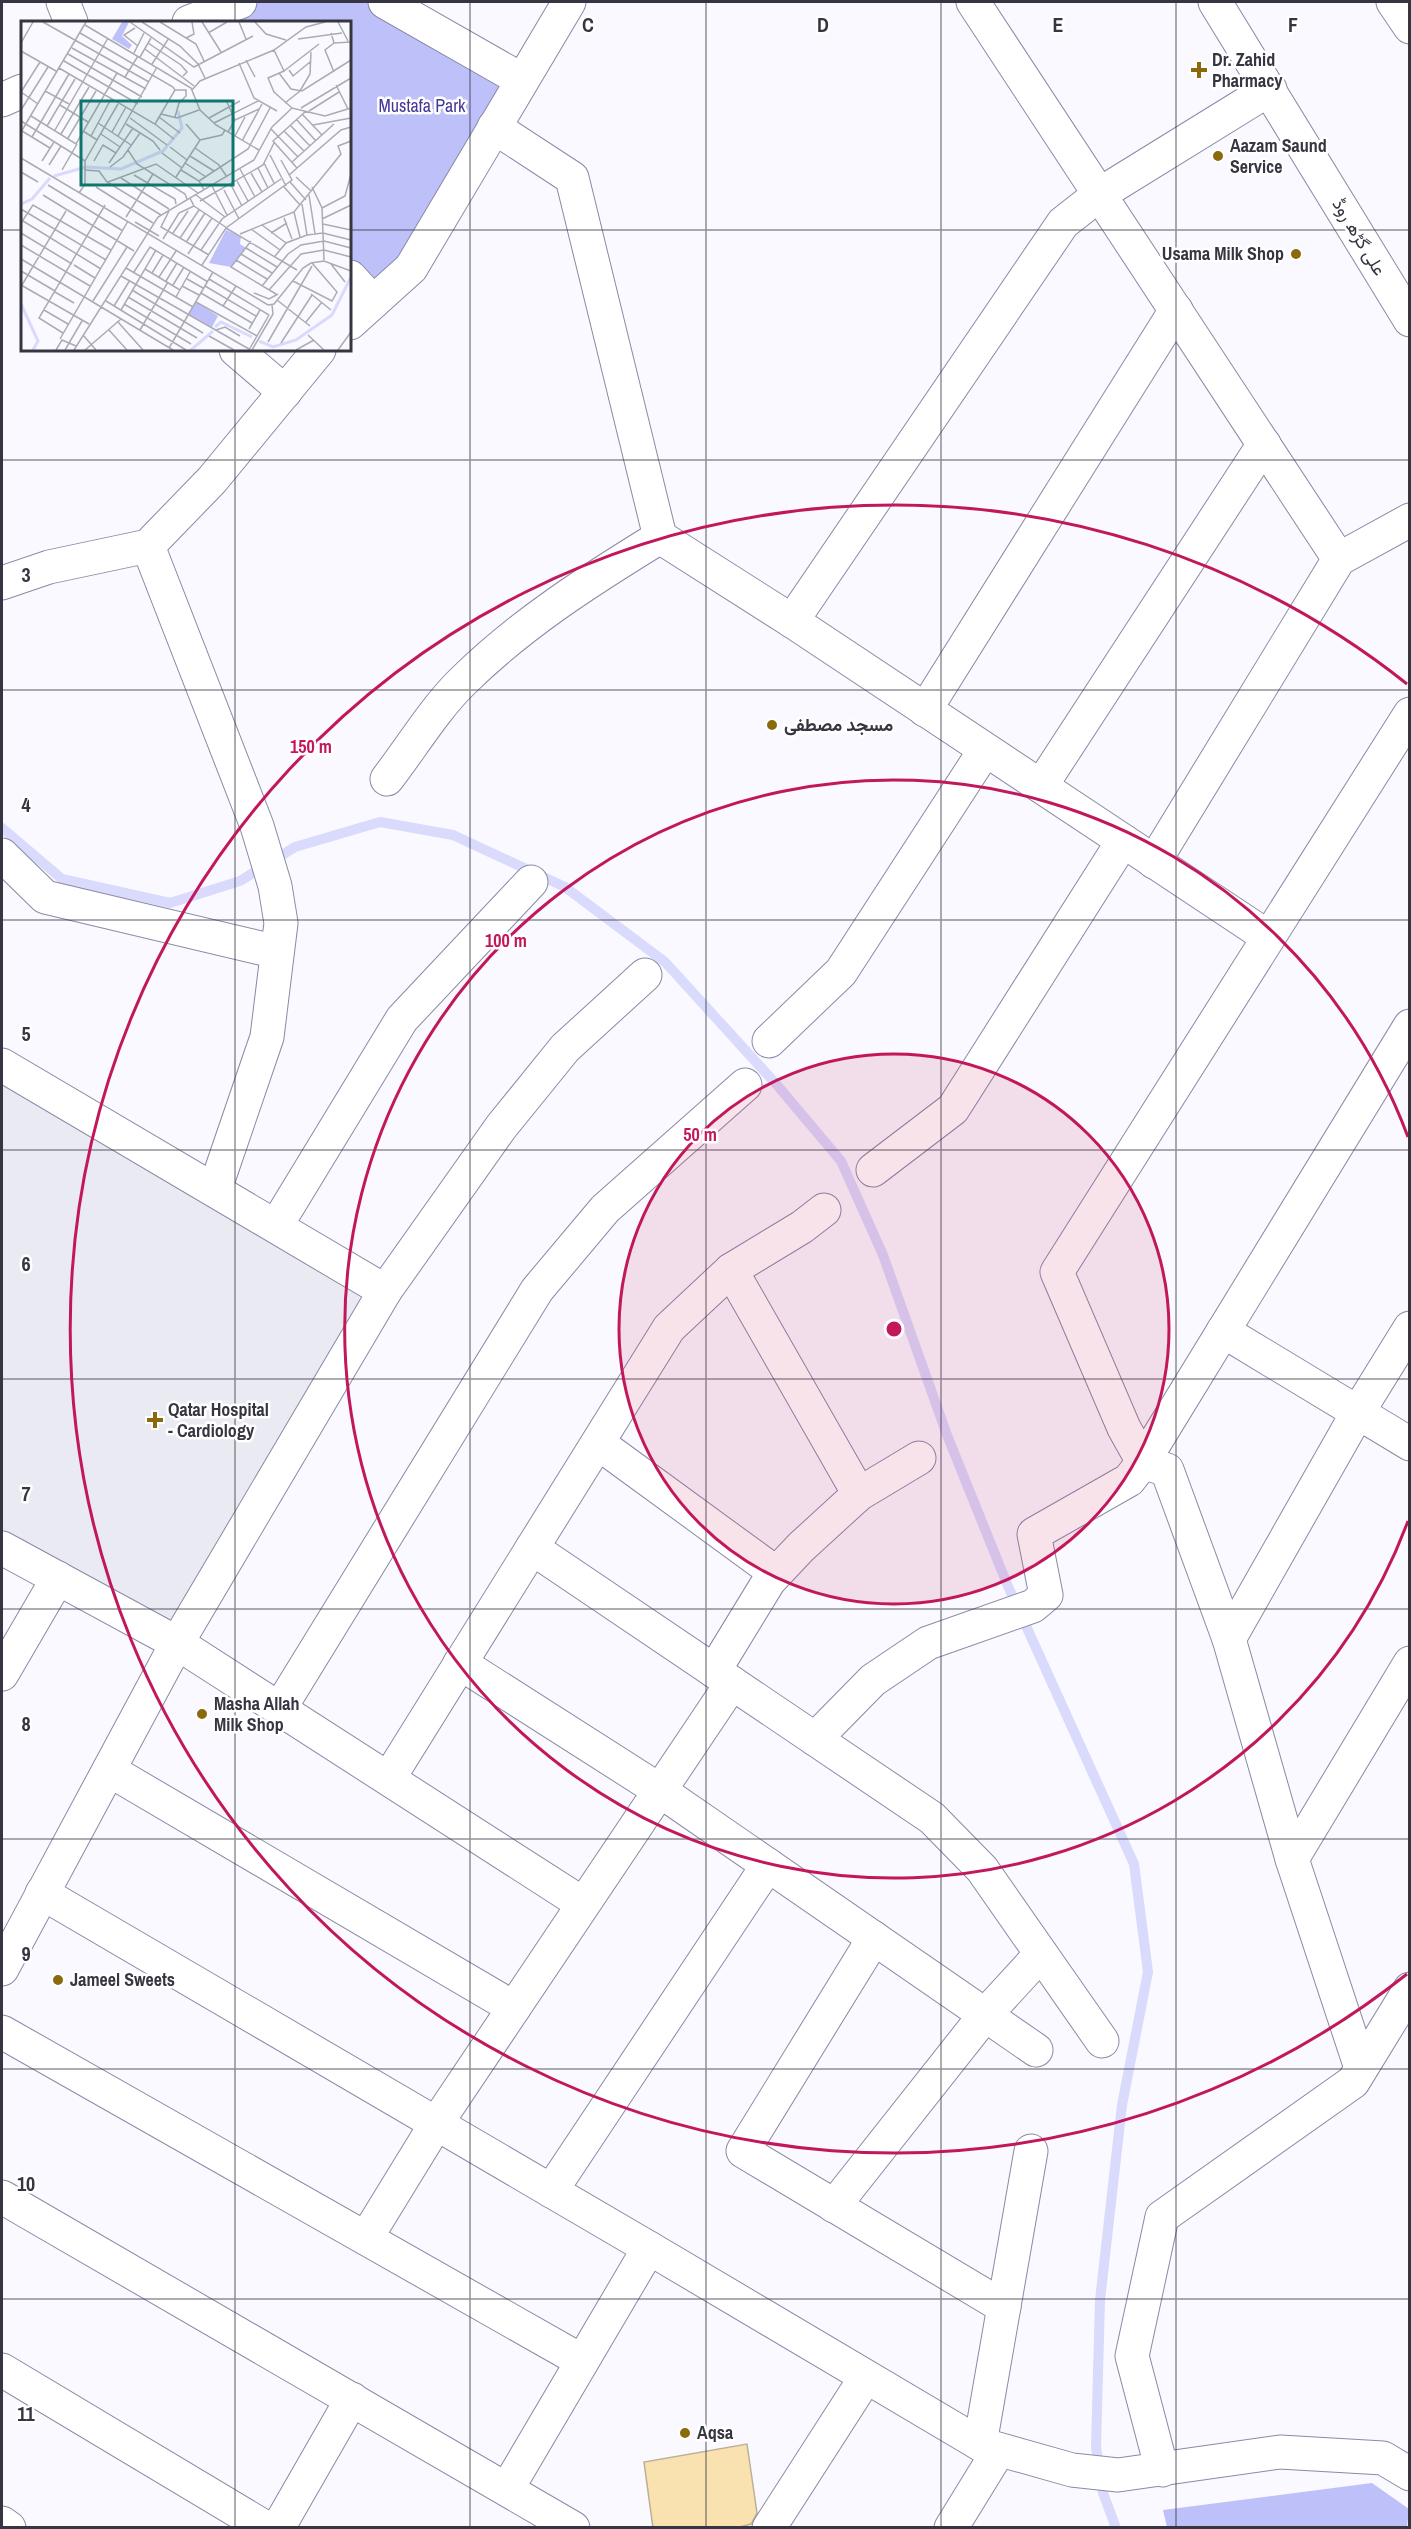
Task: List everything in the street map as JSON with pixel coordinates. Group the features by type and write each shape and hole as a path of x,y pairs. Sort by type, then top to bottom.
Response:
{"street":[{"path":"63,2 71,21"},
{"path":"199,16 240,2"},
{"path":"385,2 522,80"},
{"path":"351,280 361,313 411,268 569,2"},
{"path":"973,2 1339,559"},
{"name":"علی گڑھ روڈ","path":"1215,2 1410,320"},
{"path":"1393,2 1410,27"},
{"path":"792,621 1063,223 1100,194 1270,89"},
{"path":"2,100 21,91"},
{"path":"494,127 573,178 660,537 792,621 1268,937"},
{"path":"926,710 1176,310"},
{"path":"237,351 285,392"},
{"path":"2,583 49,567 148,546 212,480 318,351"},
{"path":"1041,786 1264,444"},
{"path":"1154,862 1339,559 1410,520"},
{"path":"387,779 461,682 513,635 571,593 660,537"},
{"path":"148,546 257,826 275,886 281,923 267,1037 215,1189"},
{"path":"1361,2068 1293,1859 1229,1639 1167,1470 1143,1462 1124,1428 1057,1272 1410,714"},
{"path":"769,1041 841,972 985,750"},
{"path":"873,1170 954,1109 1123,841"},
{"path":"2,855 45,897 277,952"},
{"path":"276,1226 402,1019 531,882"},
{"path":"2,1970 177,1642 385,1291 501,1127 565,1048 645,975"},
{"path":"815,1738 873,1680 928,1642 1033,1606 1046,1595 1034,1534 1129,1480 1143,1462 1410,1026"},
{"path":"2,1065 385,1291"},
{"path":"280,1708 537,1290 605,1209 745,1085"},
{"path":"389,1778 669,1328 731,1270 802,1227 824,1210"},
{"path":"731,1270 859,1494"},
{"path":"1229,1639 1358,1412 1410,1328"},
{"path":"1223,1331 1410,1444"},
{"path":"598,1443 776,1573"},
{"path":"366,2238 436,2124 659,1790 723,1677 776,1573 801,1546 859,1494 919,1458"},
{"path":"2,1548 177,1642 583,1904"},
{"path":"532,1548 932,1818 982,1869 1102,2042"},
{"path":"2,1674 58,1578"},
{"path":"460,1663 659,1790 1036,2050"},
{"path":"1293,1859 1410,1663"},
{"path":"109,1770 514,2008"},
{"path":"550,2191 768,1865"},
{"path":"42,1893 989,2447 1072,2470 1118,2475 1280,2452 1383,2458 1410,2474"},
{"path":"874,1938 743,2151 1004,2307"},
{"path":"834,2206 985,2015 1041,1954"},
{"path":"1162,2470 1132,2356 1162,2217 1353,2082 1410,1989"},
{"path":"2,2032 582,2361"},
{"path":"951,2528 989,2447 1004,2307 1031,2151"},
{"path":"2,2197 573,2528"},
{"path":"507,2489 649,2248"},
{"path":"2,2370 266,2528"},
{"path":"770,2528 866,2377"},
{"path":"278,2528 352,2399"},
{"path":"2,2523 9,2528"}],"shaded area":[{"name":"Qatar Hospital - Cardiology","path":"2,1066 385,1291 177,1643 2,1548"}],"green space":[{"name":"Mustafa Park","path":"240,2 385,2 522,80 373,302 351,278 351,21 208,21"},
{"path":"1372,2483 1409,2509 1407,2527 1167,2527 1163,2510"}],"building":[{"path":"747,2444 757,2513 751,2524 736,2528 653,2528 644,2462"}],"waterway":[{"path":"2,828 62,879 170,903 240,881 295,847 380,822 453,835 565,887 665,962 777,1085 841,1161 883,1255 947,1435 1007,1584 1134,1864 1148,1972 1122,2105 1100,2300 1096,2447 1103,2493 1116,2528"}],"place":[{"name":"Dr. Zahid Pharmacy","path":"1199,70"},
{"name":"Aazam Saund Service","path":"1218,156"},
{"name":"Usama Milk Shop","path":"1296,254"},
{"name":"مسجد مصطفی","path":"772,725"},
{"name":"Qatar Hospital - Cardiology","path":"155,1420"},
{"name":"Masha Allah Milk Shop","path":"202,1714"},
{"name":"Jameel Sweets","path":"58,1980"},
{"name":"Aqsa","path":"685,2433"}]}
